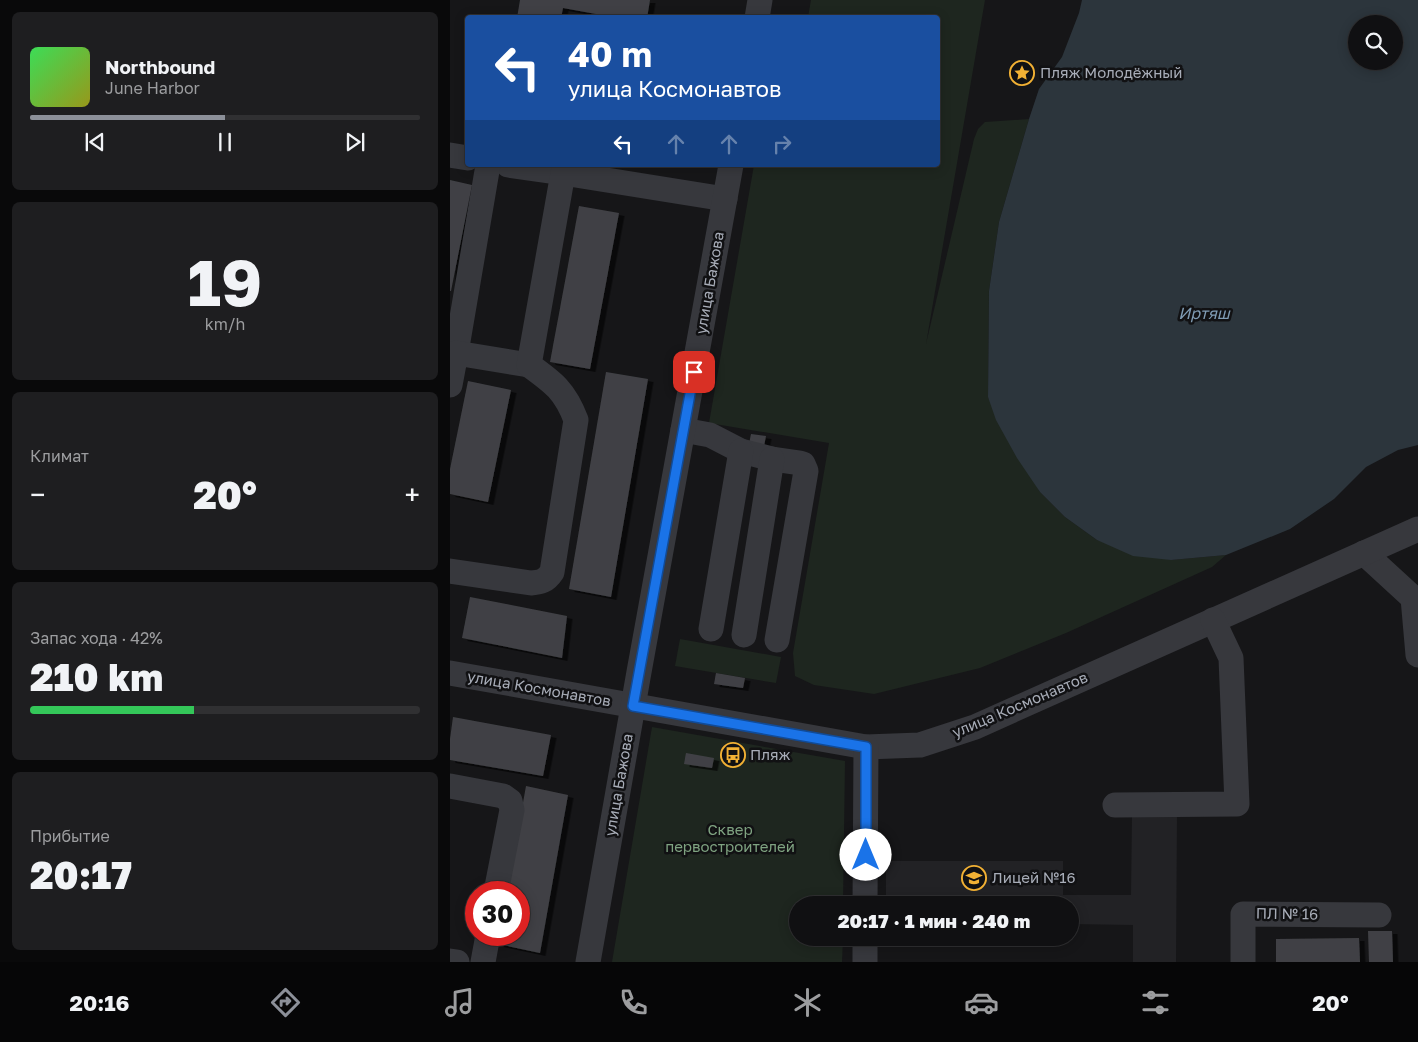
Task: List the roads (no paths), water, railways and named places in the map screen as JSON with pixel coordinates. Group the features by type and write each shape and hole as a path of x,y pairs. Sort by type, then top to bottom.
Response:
{"street":[{"path":"758,15 760,0"},
{"path":"450,155 465,158"},
{"path":"450,385 488,167"},
{"path":"522,167 725,199"},
{"name":"улица Бажова","path":"588,962 731,167"},
{"path":"529,365 562,173"},
{"path":"451,576 530,583 547,579 552,572 576,420 569,402 554,383 529,365 456,353"},
{"path":"683,430 710,435 741,451 772,459 800,463 806,471 778,640"},
{"path":"711,629 741,451"},
{"path":"744,634 772,459"},
{"name":"улица Космонавтов","path":"450,674 866,747 920,745 975,727 1418,529"},
{"path":"1364,553 1416,598 1418,655"},
{"path":"1115,805 1237,804 1231,658 1213,620"},
{"path":"865,896 866,747"},
{"path":"450,786 503,796 510,801 512,810 498,881"},
{"name":"ПЛ № 16","path":"1243,962 1243,914 1379,915"},
{"path":"483,962 486,946"},
{"path":"865,946 865,962"},
{"path":"450,961 457,962"}],"water":[{"name":"Иртяш","path":"1082,0 1418,0 1418,445 1398,450 1366,467 1334,499 1290,529 1226,555 1171,560 1133,556 1097,540 1065,517 1040,492 1017,458 996,420 988,397 989,291 999,222 1029,119 1039,89 1062,57"}],"place":[{"name":"Пляж Молодёжный","path":"1022,73"},
{"name":"Пляж","path":"733,755"},
{"name":"Лицей №16","path":"974,878"}],"park label":[{"name":"Сквер первостроителей","path":"730,838"}]}
